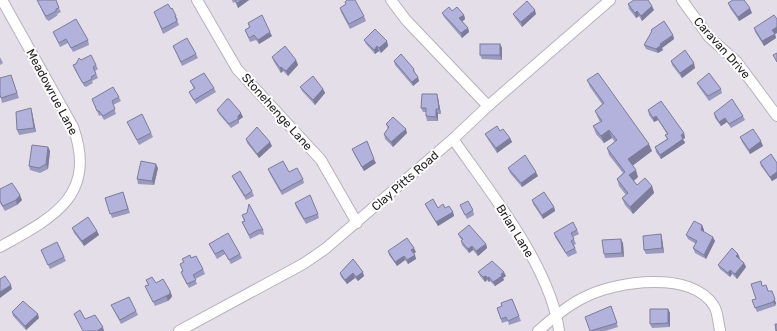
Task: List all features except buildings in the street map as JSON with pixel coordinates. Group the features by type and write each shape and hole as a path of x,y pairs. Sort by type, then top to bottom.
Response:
{"street":[{"name":"Meadowrue Lane","path":"0,247 40,225 60,210 79,179 80,162 79,144 73,127 2,0"},
{"name":"Stonehenge Lane","path":"197,0 237,69 321,160 357,223"},
{"path":"391,0 426,41 488,106"},
{"name":"Clay Pitts Road","path":"179,331 303,264 325,249 357,223 610,0"},
{"name":"Caravan Drive","path":"682,0 709,37 737,62 777,116"},
{"name":"Brian Lane","path":"453,139 503,212 540,272 551,294 557,315 559,331"},
{"path":"538,331 557,315 585,297 605,289 632,283 656,281 680,285 700,293 714,306 720,330"}]}
